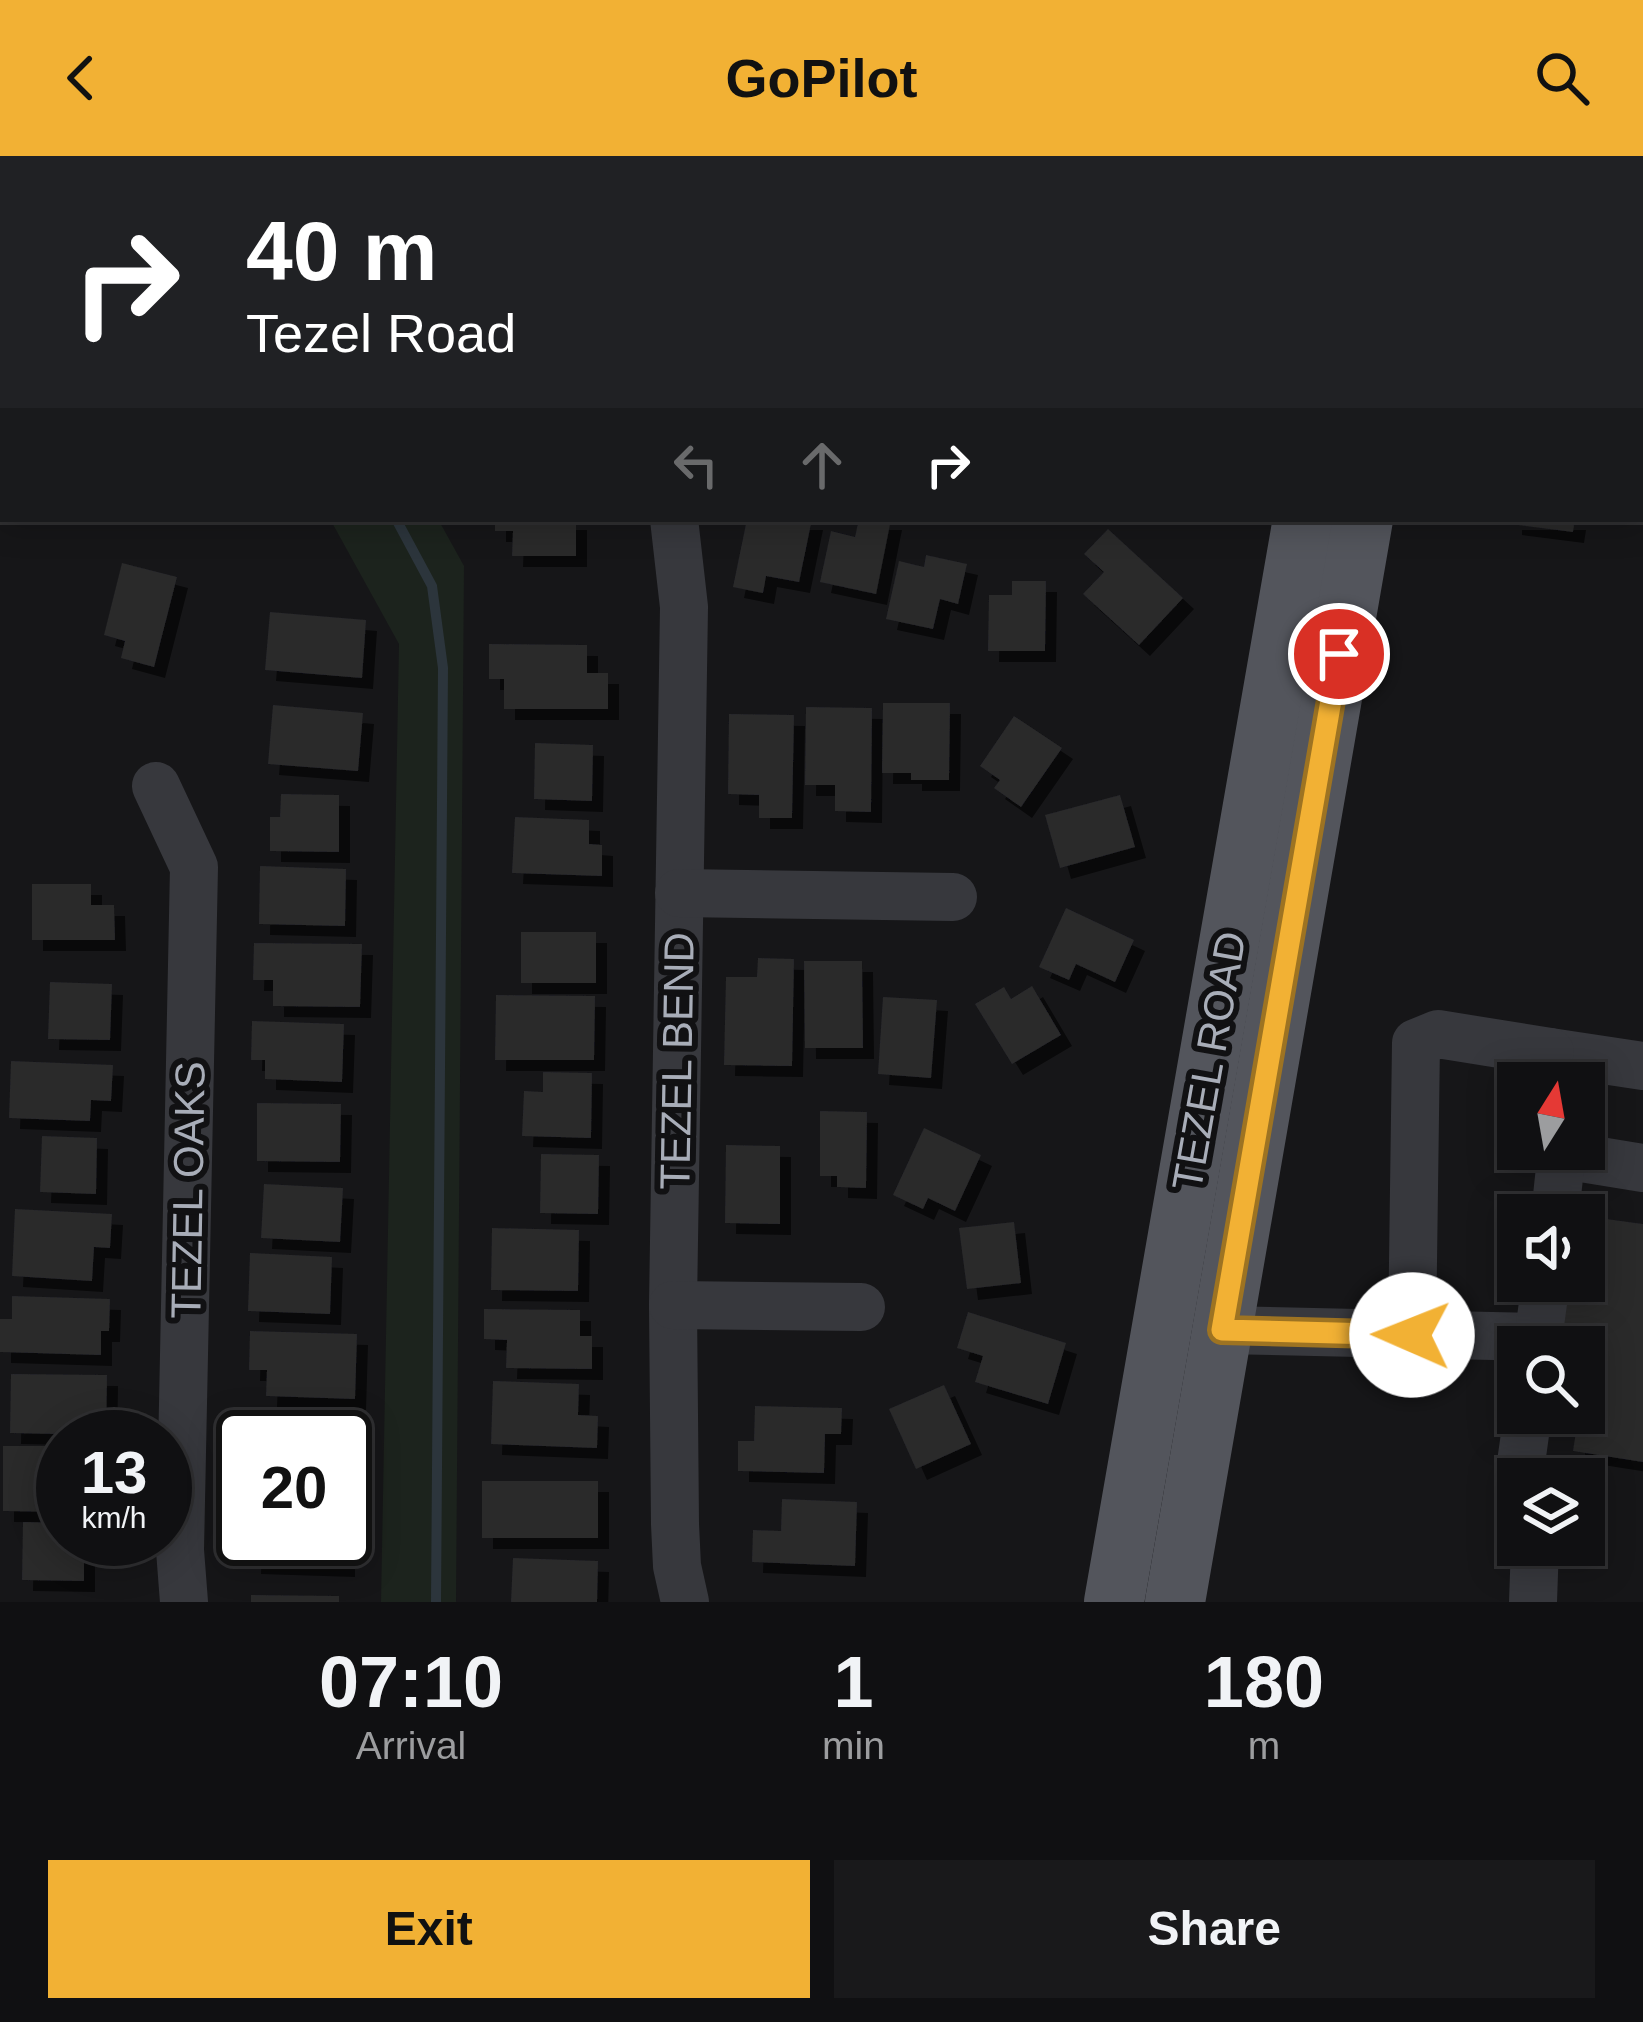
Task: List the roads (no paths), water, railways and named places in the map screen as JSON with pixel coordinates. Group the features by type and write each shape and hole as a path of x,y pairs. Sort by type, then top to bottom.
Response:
{"main road":[{"name":"TEZEL ROAD","path":"1114,1602 1303,522"},
{"name":"TEZEL ROAD","path":"1175,1602 1362,522"}],"street":[{"name":"TEZEL BEND","path":"674,522 684,607 673,1305 675,1524 685,1602"},
{"name":"TEZEL OAKS","path":"156,786 194,868 180,1550 184,1602"},
{"path":"680,893 953,897"},
{"path":"1412,1335 1416,1043 1438,1034 1535,1062"},
{"path":"1605,1066 1643,1066"},
{"path":"1605,1160 1643,1168"},
{"path":"673,1305 861,1307"},
{"path":"1222,1330 1497,1340"},
{"path":"1533,1602 1534,1566"}],"waterway":[{"path":"398,522 432,586 443,668 436,1602"}]}
